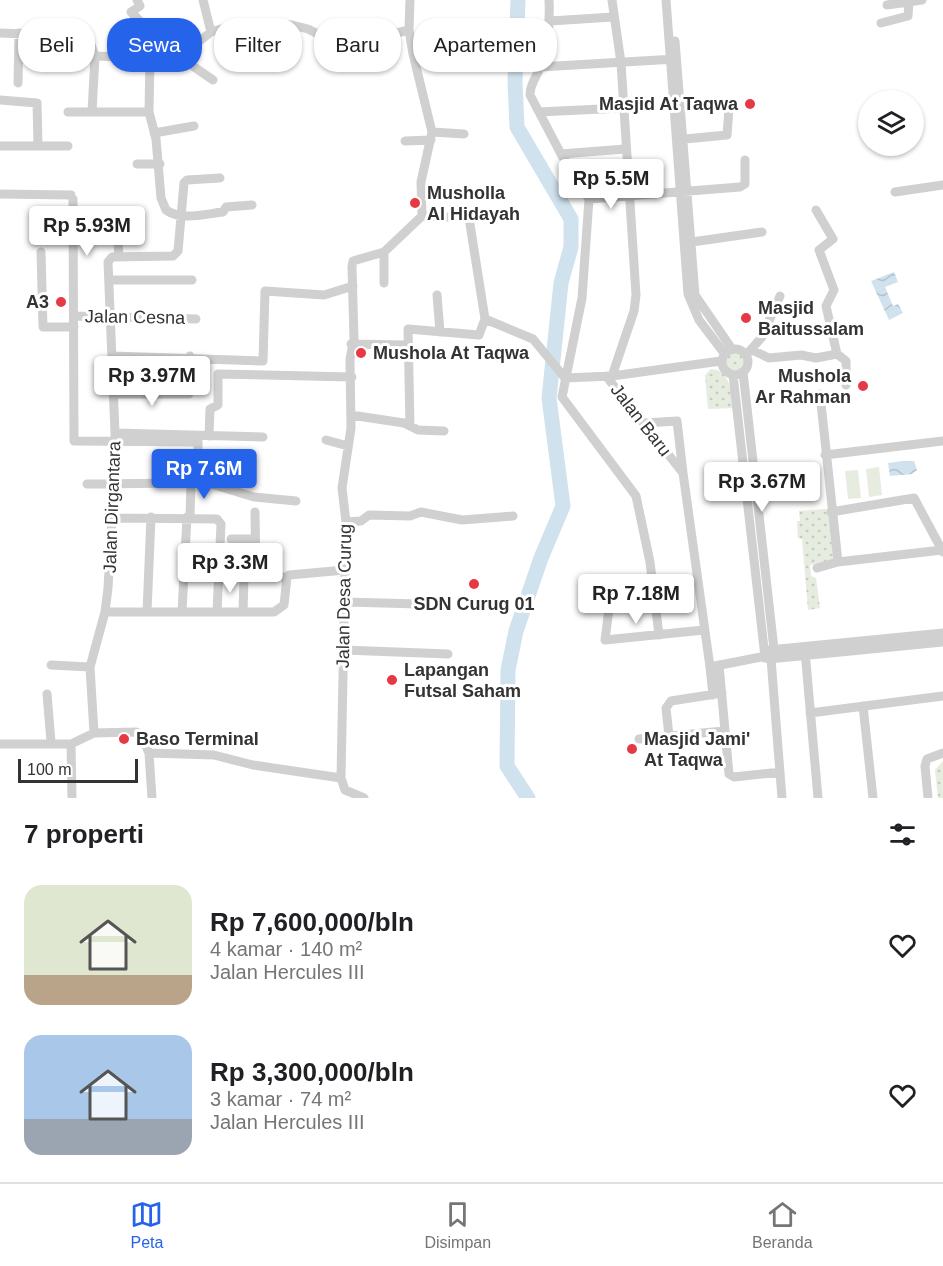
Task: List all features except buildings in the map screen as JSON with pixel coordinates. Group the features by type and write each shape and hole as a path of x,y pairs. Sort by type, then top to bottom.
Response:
{"street":[{"path":"137,0 140,6 131,12 137,18"},
{"path":"202,0 211,32"},
{"path":"410,0 409,30 432,136 421,182 422,216 469,218 504,214"},
{"path":"549,0 550,18"},
{"path":"609,376 634,311 636,295 622,108 621,63 612,0"},
{"path":"666,0 674,59"},
{"path":"671,0 690,302 726,354"},
{"path":"887,5 922,0"},
{"path":"881,23 908,16 909,2"},
{"path":"557,21 613,17"},
{"path":"202,39 211,32 241,23 277,23 308,29 334,42 350,44 409,30"},
{"path":"0,33 18,33"},
{"path":"95,56 107,56"},
{"path":"557,66 674,59"},
{"path":"18,72 18,83"},
{"path":"92,112 94,72"},
{"path":"150,72 149,112 160,164 163,204 170,213 180,216 223,212 226,207 252,205"},
{"path":"201,72 213,80"},
{"path":"538,72 530,87 533,103 589,199 582,298 563,376 563,401 636,496 659,635"},
{"path":"0,100 37,103 38,146"},
{"path":"539,112 622,108"},
{"path":"685,139 728,135 729,110"},
{"path":"68,112 149,112"},
{"path":"678,112 685,139 684,192 692,242 695,296 726,354 724,370 733,375 743,372"},
{"path":"154,133 194,126"},
{"path":"405,141 464,134"},
{"path":"0,146 68,146"},
{"path":"561,154 625,149"},
{"path":"589,199 743,186 745,160"},
{"path":"137,164 160,164"},
{"path":"192,280 110,280 109,259 173,256 178,251 184,183 187,180 219,178"},
{"path":"895,192 943,185"},
{"name":"Jalan Dirgantara","path":"0,194 72,197 74,441 115,437"},
{"path":"816,210 833,239 819,250 834,290 826,306 837,354 846,361 846,385"},
{"name":"Jalan Desa Curug","path":"341,778 346,522 342,488 351,415 351,344 354,339 353,261 384,252 422,216"},
{"path":"410,426 408,329 479,335 485,319 469,218"},
{"path":"117,227 119,257"},
{"path":"692,242 762,232"},
{"path":"41,252 43,327 74,327"},
{"path":"384,252 384,283"},
{"name":"Jalan Dirgantara","path":"94,733 90,667 105,612 113,518 115,437 110,280"},
{"path":"112,356 190,356 263,361 265,291 324,295 353,286"},
{"path":"437,295 440,332"},
{"path":"780,296 762,337 749,353 747,366 743,372 755,526 782,798"},
{"name":"Jalan Cesna","path":"74,316 196,319"},
{"path":"485,319 533,339 563,376"},
{"path":"351,344 407,345"},
{"path":"563,376 609,376 726,354 738,349 769,358 801,355 816,358 837,354"},
{"path":"114,394 189,394 190,356"},
{"path":"209,435 210,409 218,405 218,374 352,377"},
{"path":"733,375 755,526"},
{"name":"Jalan Baru","path":"609,376 683,473"},
{"path":"819,394 838,562"},
{"path":"351,415 370,416 418,430 444,431"},
{"name":"Jalan Baru","path":"645,423 677,421 704,630 715,666 729,774 734,777 780,772"},
{"path":"115,437 196,439 209,435 263,437"},
{"path":"182,612 196,439"},
{"path":"327,440 348,446"},
{"path":"825,455 943,441"},
{"path":"87,483 194,481 254,497 296,501"},
{"path":"817,568 838,562 943,551 914,498 831,512"},
{"path":"255,512 256,577"},
{"path":"346,522 361,521 369,515 410,516 421,512 462,520 513,516"},
{"path":"147,612 151,517"},
{"path":"113,518 215,518 221,524 217,612"},
{"path":"231,539 255,539"},
{"path":"228,577 287,577 345,570"},
{"path":"243,612 244,577"},
{"path":"105,612 274,612 282,609 285,601 287,577"},
{"path":"654,596 610,601 603,636 607,642 704,630"},
{"path":"345,602 419,604"},
{"path":"715,666 768,655 943,633"},
{"path":"805,650 943,642"},
{"path":"344,650 447,654"},
{"path":"805,650 818,798"},
{"path":"51,664 90,667"},
{"path":"47,694 51,742"},
{"path":"669,736 667,703 718,694"},
{"path":"810,713 943,696"},
{"path":"863,706 873,798"},
{"path":"639,739 724,731"},
{"path":"0,744 51,742 71,744 94,733 136,732 141,734 149,753 152,798"},
{"path":"71,744 72,798"},
{"path":"149,753 214,755 254,765 341,778 345,790 364,798"},
{"path":"928,798 924,766 931,756 943,753"}],"shaded area":[{"path":"735,350 743,353 746,361 743,369 735,372 727,369 724,361 727,353"},
{"path":"711,369 722,373 729,383 734,408 708,409 705,375"},
{"path":"879,467 882,495 869,497 866,469"},
{"path":"858,470 861,498 848,499 845,471"},
{"path":"835,508 841,562 810,565 811,576 816,578 820,608 808,610 802,539 798,538 799,511"},
{"path":"943,761 943,798 938,798 935,770"}],"water":[{"path":"894,272 898,282 885,287 893,306 898,304 903,313 889,320 871,281"},
{"path":"914,461 917,470 912,474 890,476 888,463"}],"waterway":[{"path":"518,0 515,82 517,127 571,219 571,247 561,283 549,398 563,506 541,558 516,631 508,670 507,766 528,798"}],"place":[{"name":"Masjid At Taqwa","path":"750,104"},
{"name":"Musholla Al Hidayah","path":"415,203"},
{"name":"A3","path":"61,302"},
{"name":"Masjid Baitussalam","path":"746,318"},
{"name":"Mushola At Taqwa","path":"361,353"},
{"name":"Mushola Ar Rahman","path":"863,386"},
{"name":"SDN Curug 01","path":"474,584"},
{"name":"Lapangan Futsal Saham","path":"392,680"},
{"name":"Baso Terminal","path":"124,739"},
{"name":"Masjid Jami' At Taqwa","path":"632,749"}]}
